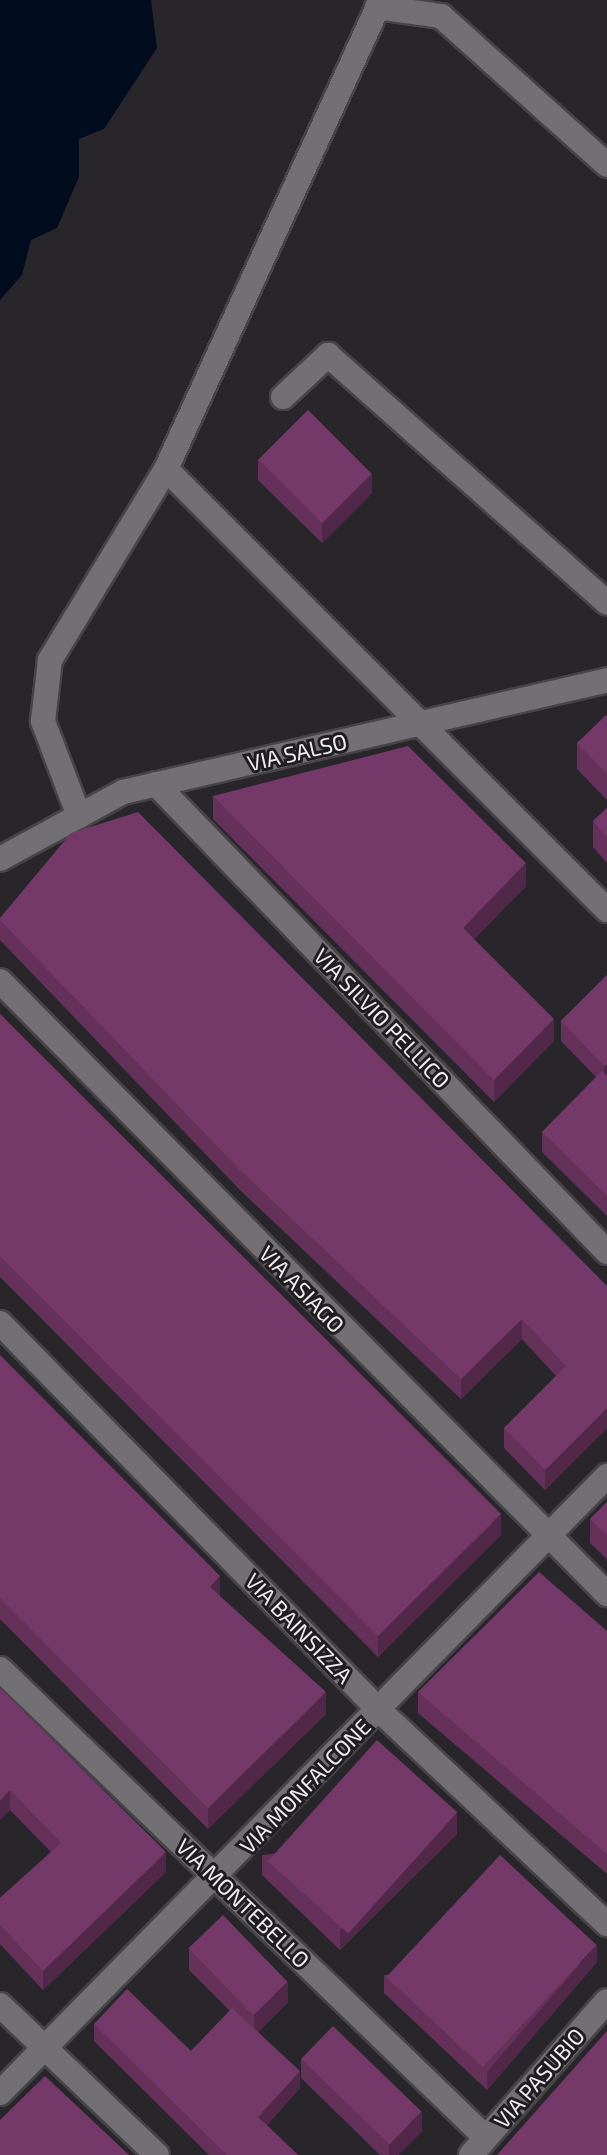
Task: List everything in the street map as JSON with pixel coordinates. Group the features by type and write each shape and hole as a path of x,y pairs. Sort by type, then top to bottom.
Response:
{"street":[{"path":"79,816 43,721 50,660 166,469 379,4 441,16 607,165"},
{"path":"283,397 328,355 468,476 607,603"},
{"path":"166,469 607,910"},
{"name":"VIA SALSO","path":"0,859 123,792 607,680"},
{"name":"VIA SILVIO PELLICO","path":"156,784 607,1252"},
{"name":"VIA ASIAGO","path":"0,981 548,1539 607,1594"},
{"name":"VIA BAINSIZZA","path":"0,1323 379,1710 607,1924"},
{"name":"VIA MONFALCONE","path":"0,2093 216,1877 607,1476"},
{"name":"VIA MONTEBELLO","path":"0,1669 216,1877 479,2146"},
{"name":"VIA PASUBIO","path":"479,2146 607,2001"},
{"path":"0,2005 157,2155"}],"water":[{"path":"0,0 151,0 157,48 104,129 79,139 79,177 57,228 31,240 22,275 0,300"}],"building":[{"path":"308,410 372,474 322,523 259,459"},
{"path":"607,717 607,774 577,743"},
{"path":"408,746 526,863 463,928 554,1019 494,1080 213,796"},
{"path":"607,808 607,837 593,821"},
{"path":"138,812 607,1286 607,1408 545,1470 504,1428 566,1366 522,1319 461,1379 240,1170 0,920 71,833"},
{"path":"607,975 607,1064 604,1066 561,1021"},
{"path":"0,1014 501,1514 378,1636 0,1256"},
{"path":"602,1071 607,1076 607,1196 542,1132"},
{"path":"0,1355 220,1576 210,1587 326,1692 208,1808 0,1598"},
{"path":"607,1502 607,1535 590,1519"},
{"path":"539,1572 607,1631 607,1854 418,1692"},
{"path":"0,1688 166,1852 43,1971 0,1925 0,1898 61,1843 10,1790 0,1801"},
{"path":"377,1740 457,1812 348,1933 268,1861"},
{"path":"500,1855 597,1945 483,2067 386,1977"},
{"path":"223,1915 288,1982 253,2015 188,1948"},
{"path":"127,1989 191,2051 232,2008 300,2071 258,2117 298,2155 227,2155 94,2024"},
{"path":"333,2026 421,2111 390,2145 301,2059"},
{"path":"607,2031 607,2155 497,2155"},
{"path":"45,2076 129,2155 0,2155 0,2120"}]}
